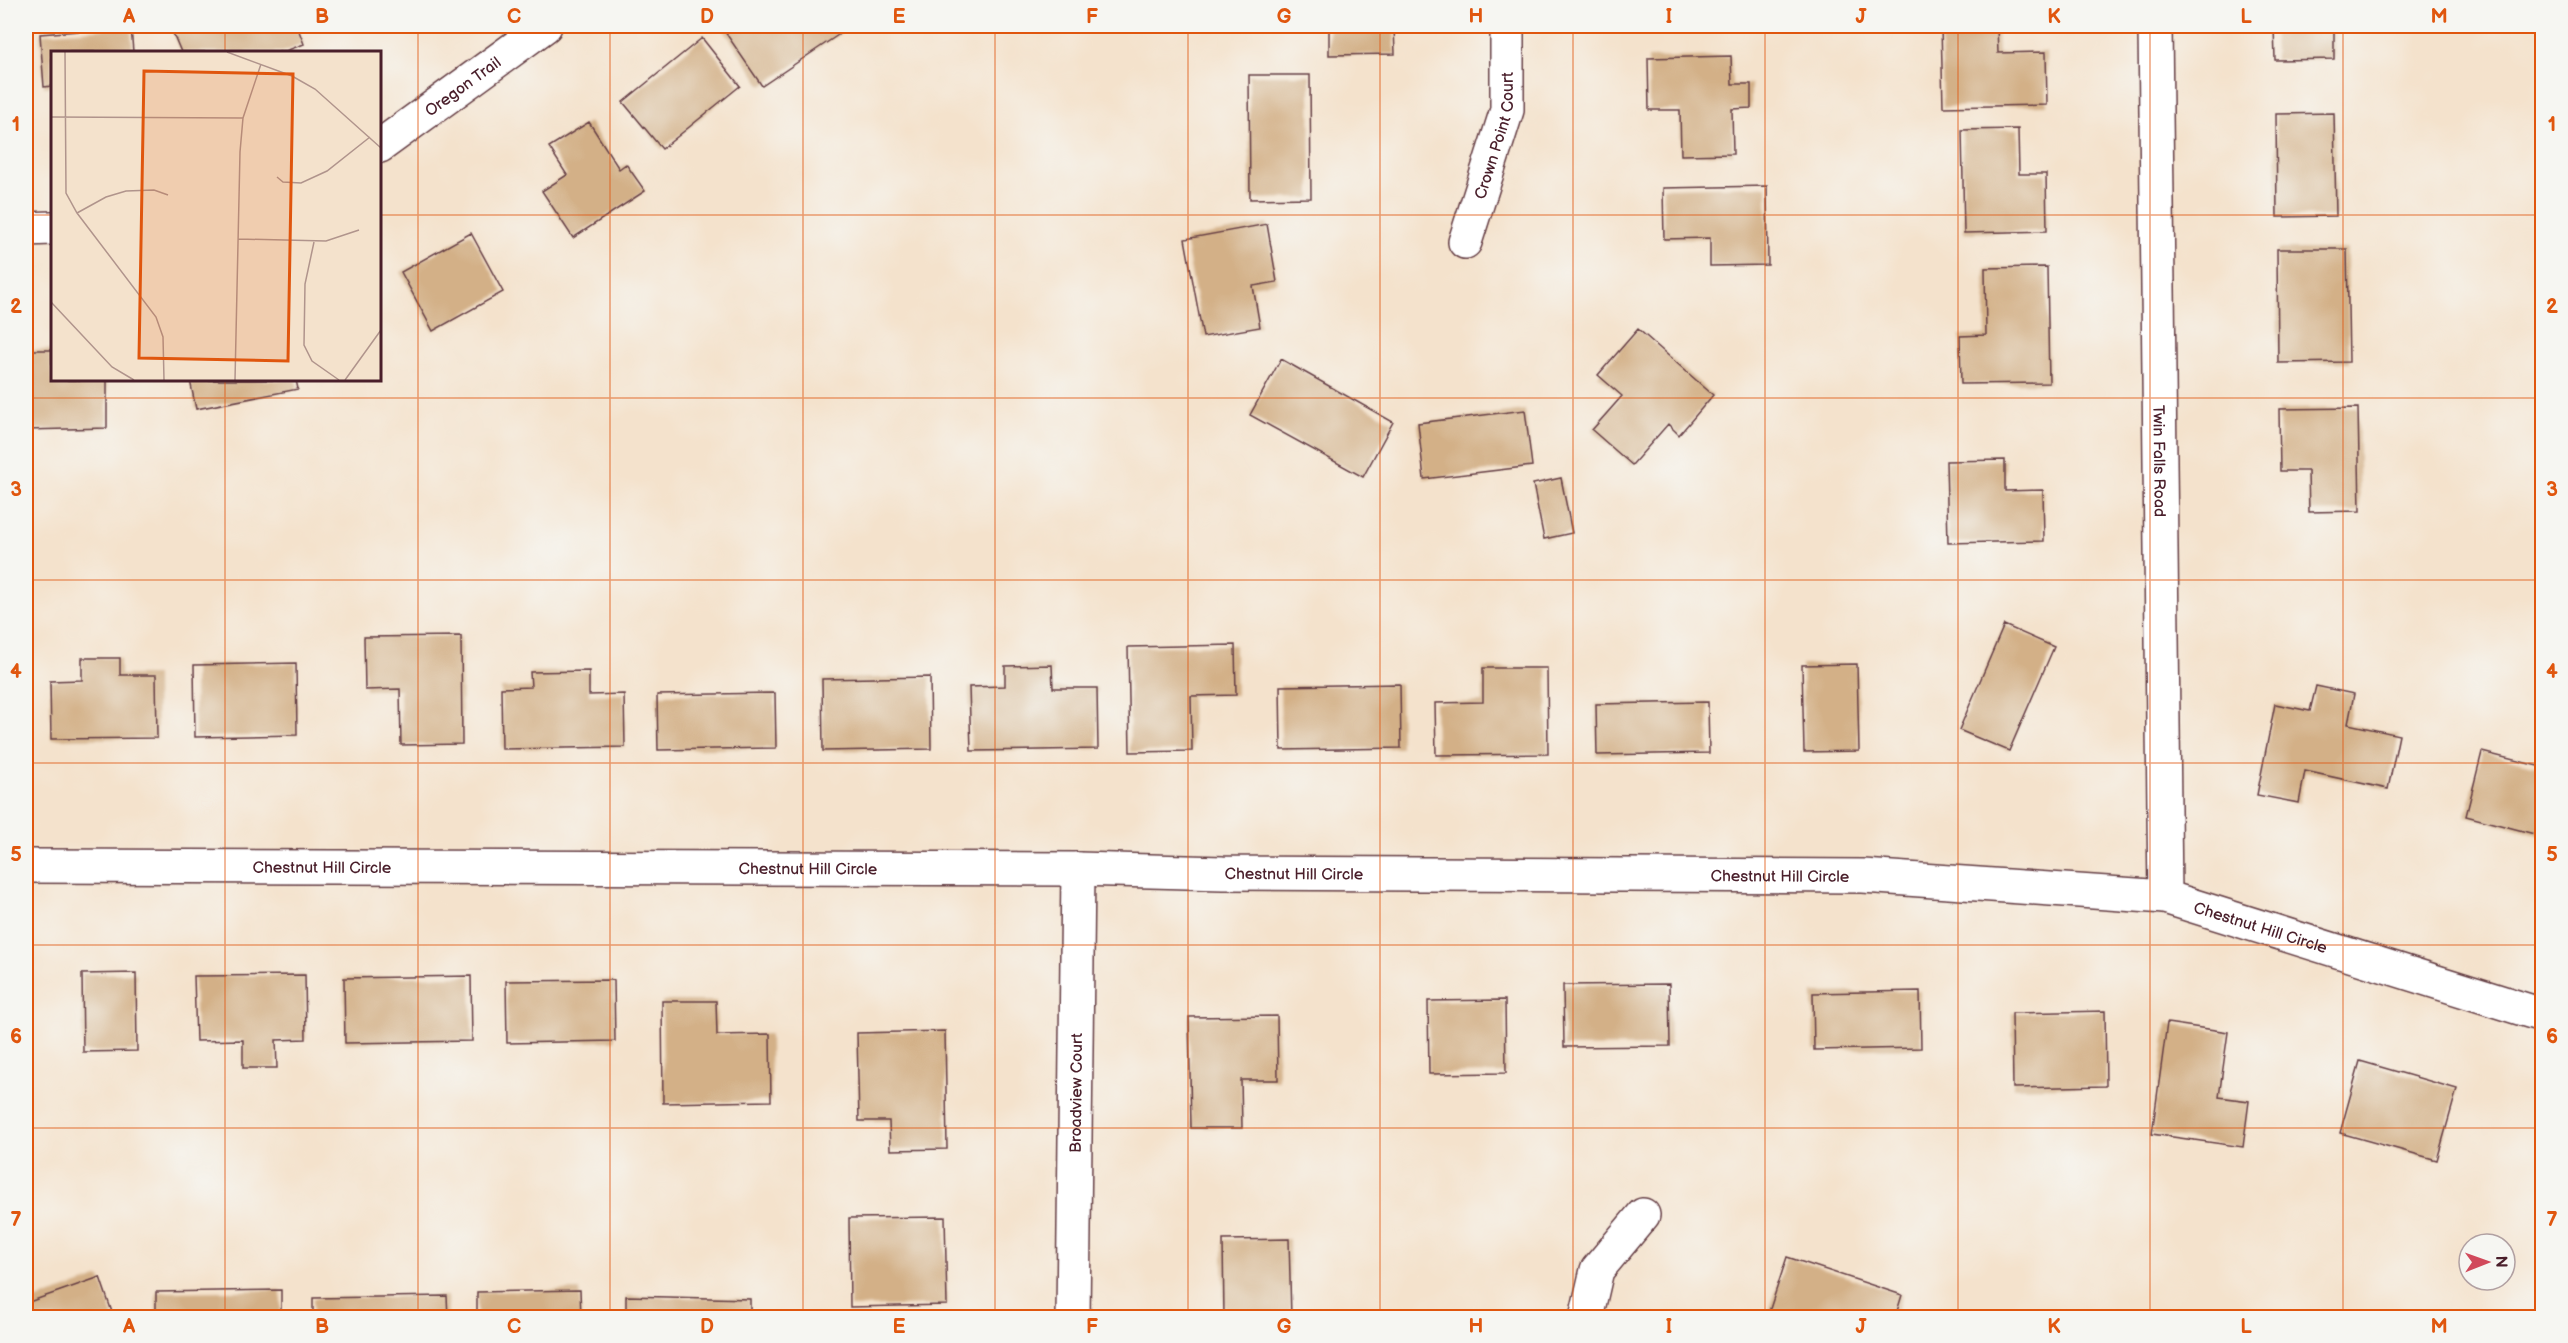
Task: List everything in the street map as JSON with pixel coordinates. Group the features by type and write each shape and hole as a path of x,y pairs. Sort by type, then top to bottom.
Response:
{"street":[{"name":"Oregon Trail","path":"381,145 545,26"},
{"name":"Crown Point Court","path":"1465,242 1507,110 1507,26"},
{"name":"Twin Falls Road","path":"2155,26 2164,897"},
{"path":"26,229 51,228"},
{"name":"Chestnut Hill Circle","path":"26,866 1078,869 1223,873 1863,876 2164,897 2542,1015"},
{"name":"Broadview Court","path":"1073,1317 1078,869"},
{"path":"1586,1317 1597,1270 1643,1215"}],"building":[{"path":"170,26 297,26 304,44 286,51 181,51"},
{"path":"721,26 849,26 850,27 762,86"},
{"path":"1329,26 1394,26 1395,54 1329,55"},
{"path":"1941,26 1997,26 1998,53 2046,52 2047,105 1943,107"},
{"path":"2274,26 2334,26 2334,59 2275,60"},
{"path":"131,27 133,51 51,51 51,86 44,87 40,34"},
{"path":"702,38 740,86 662,149 623,102"},
{"path":"1731,56 1732,84 1751,84 1751,108 1732,109 1733,154 1681,155 1680,110 1649,110 1648,58"},
{"path":"1249,75 1310,75 1311,198 1250,199"},
{"path":"2334,113 2336,216 2277,217 2276,114"},
{"path":"589,122 619,169 626,164 645,191 573,238 542,191 567,175 549,147"},
{"path":"2018,129 2019,174 2046,174 2047,231 1964,233 1962,130"},
{"path":"1767,186 1768,265 1710,266 1710,238 1664,239 1663,188"},
{"path":"1267,224 1277,282 1253,286 1260,327 1203,337 1185,239"},
{"path":"471,233 503,292 433,331 401,272"},
{"path":"2277,249 2347,249 2349,362 2278,363"},
{"path":"2047,267 2049,383 1961,384 1960,336 1986,335 1985,268"},
{"path":"1638,329 1713,395 1679,435 1668,424 1632,465 1592,430 1622,396 1598,375"},
{"path":"26,350 51,350 51,381 107,381 107,428 26,430"},
{"path":"1281,359 1393,422 1363,477 1250,415"},
{"path":"190,381 296,381 298,389 196,409"},
{"path":"2358,408 2360,511 2309,512 2308,471 2280,471 2279,409"},
{"path":"1525,410 1532,466 1424,479 1418,423"},
{"path":"2005,460 2005,491 2043,490 2044,541 1948,543 1946,461"},
{"path":"1561,478 1572,533 1544,539 1533,484"},
{"path":"2004,625 2054,647 2009,751 1959,730"},
{"path":"461,636 462,744 401,745 400,689 365,690 364,637"},
{"path":"1235,645 1236,695 1191,696 1192,751 1130,752 1128,647"},
{"path":"82,658 120,658 120,675 156,675 157,738 51,739 50,681 82,680"},
{"path":"296,663 297,735 195,737 194,665"},
{"path":"1857,664 1859,751 1804,752 1802,665"},
{"path":"1052,665 1053,688 1097,688 1098,749 971,751 969,687 1005,686 1005,666"},
{"path":"1483,668 1547,668 1548,754 1436,755 1435,703 1483,702"},
{"path":"589,671 589,695 624,694 625,747 502,749 501,688 531,687 530,672"},
{"path":"930,677 931,749 823,751 822,679"},
{"path":"1400,684 1401,748 1281,750 1280,686"},
{"path":"2316,686 2354,694 2348,724 2399,735 2388,789 2305,771 2299,803 2257,795 2275,704 2310,711"},
{"path":"775,693 776,748 658,750 657,695"},
{"path":"1708,702 1709,753 1597,755 1596,704"},
{"path":"2482,752 2542,767 2542,836 2466,816"},
{"path":"136,973 137,1051 83,1052 82,974"},
{"path":"305,975 306,1039 276,1040 277,1068 243,1068 243,1040 196,1041 194,976"},
{"path":"471,976 472,1041 345,1043 344,978"},
{"path":"614,980 615,1041 507,1043 506,981"},
{"path":"1669,984 1670,1046 1564,1047 1563,985"},
{"path":"1920,991 1921,1048 1814,1050 1813,993"},
{"path":"1505,1000 1506,1073 1429,1074 1428,1001"},
{"path":"662,1001 716,1001 717,1035 770,1034 771,1101 663,1103"},
{"path":"2105,1011 2106,1086 2013,1088 2012,1013"},
{"path":"1277,1016 1278,1080 1241,1080 1242,1128 1191,1128 1189,1017"},
{"path":"2167,1023 2228,1032 2219,1097 2249,1101 2243,1147 2152,1134"},
{"path":"945,1031 947,1149 890,1150 889,1121 859,1121 857,1033"},
{"path":"2360,1061 2457,1089 2437,1160 2340,1133"},
{"path":"945,1217 947,1305 850,1307 849,1218"},
{"path":"1289,1239 1291,1318 1224,1318 1223,1240"},
{"path":"1787,1257 1902,1295 1895,1318 1767,1318"},
{"path":"100,1277 114,1318 26,1318 26,1303"},
{"path":"281,1290 281,1318 156,1318 156,1292"},
{"path":"580,1290 581,1318 477,1318 477,1292"},
{"path":"447,1296 448,1318 313,1318 313,1298"},
{"path":"626,1296 750,1299 750,1318 626,1318"}]}
